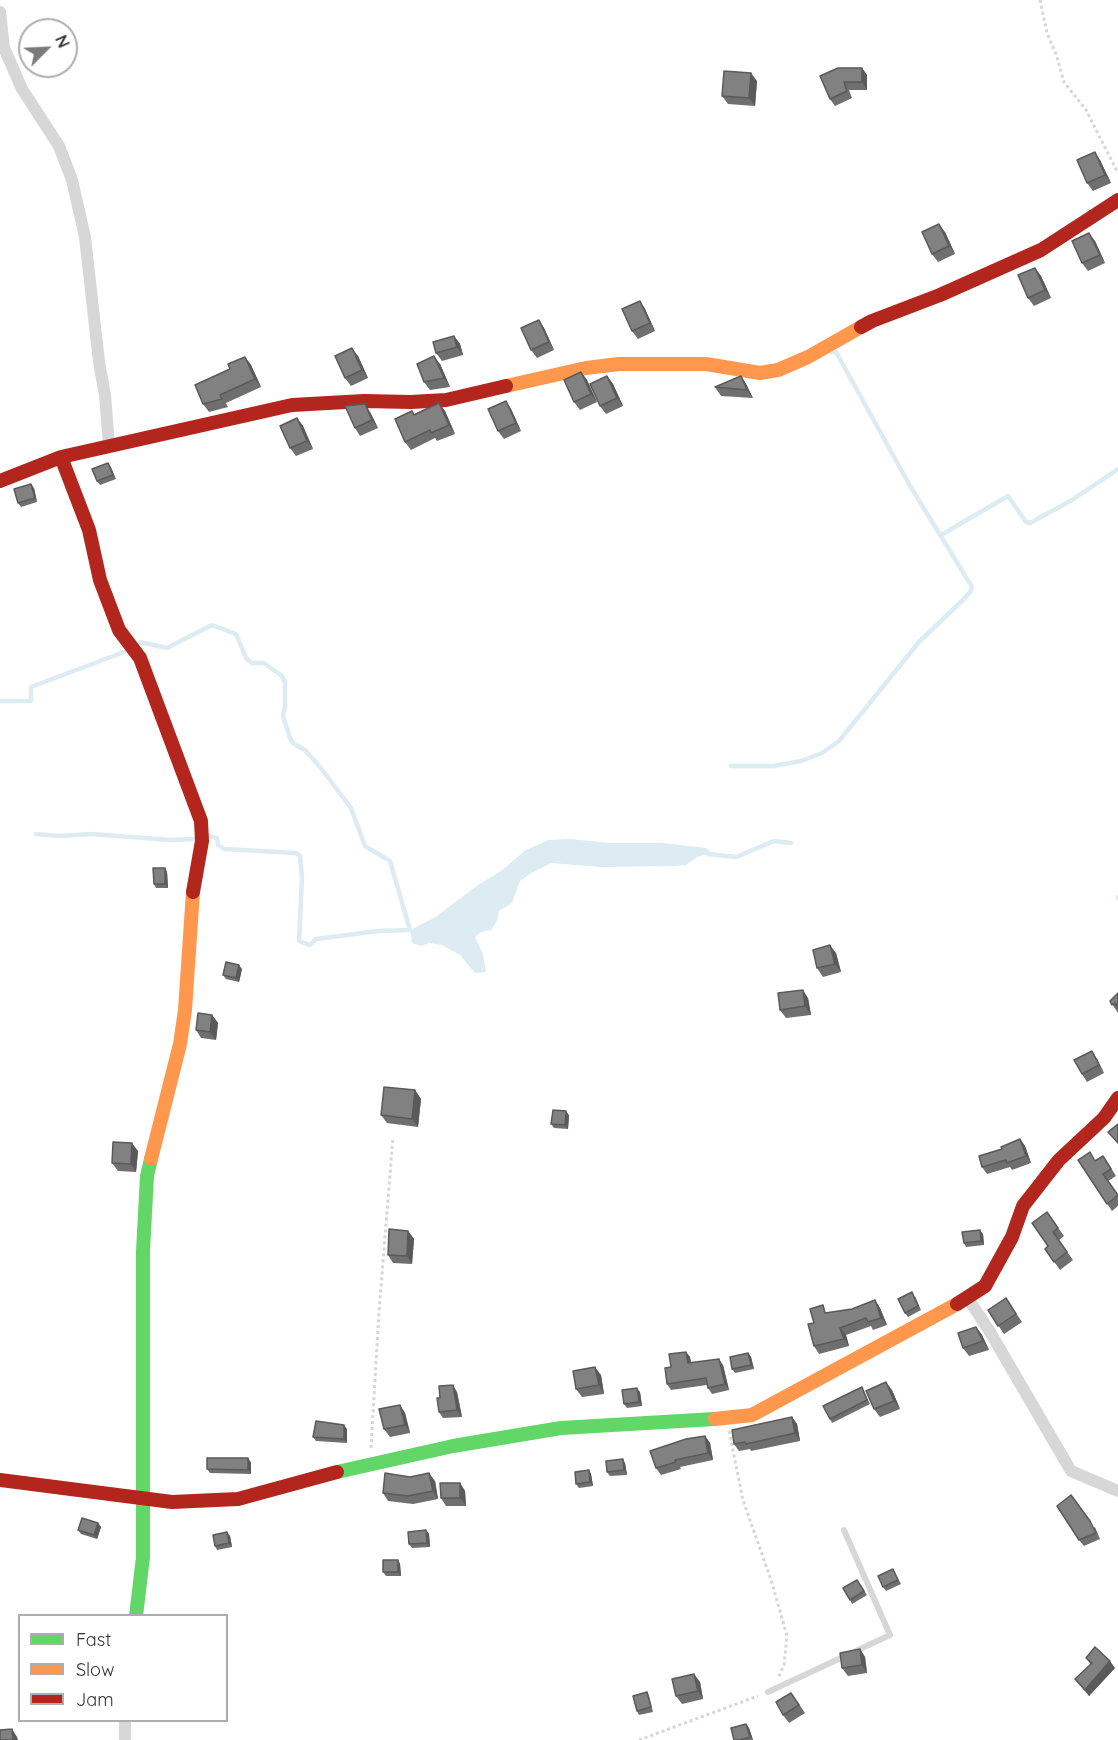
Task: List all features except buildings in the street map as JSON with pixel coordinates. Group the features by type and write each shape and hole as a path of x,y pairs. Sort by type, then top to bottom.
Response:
{"street":[{"path":"0,12 4,48 8,58 22,89 59,146 72,180 86,237 109,445"},
{"path":"0,481 61,457 292,405 446,400 586,368 619,364 706,364 760,373 778,370 808,357 872,321 940,295 1041,250 1118,200"},
{"path":"61,457 89,530 100,580 119,630 140,658 182,764 201,821 202,841 191,901 185,1010 180,1044 147,1176 143,1251 144,1557 136,1614"},
{"path":"0,1480 172,1502 238,1499 370,1464 453,1446 561,1428 752,1415 947,1310 985,1286 1012,1237 1023,1206 1059,1160 1104,1118 1118,1098"},
{"path":"967,1297 1071,1471 1118,1491"},
{"path":"125,1722 125,1740"}],"lane":[{"path":"768,1692 890,1635 844,1530"}],"path":[{"path":"1040,0 1047,33 1064,82 1086,110 1118,173"},
{"path":"370,1464 377,1335 393,1137"},
{"path":"639,1740 768,1692 774,1686 784,1665 787,1636 772,1583 743,1500 727,1418"}],"shaded area":[{"path":"571,839 609,843 663,843 706,848 711,851 686,865 601,867 551,863 530,874 520,881 512,903 499,911 497,921 491,930 481,932 475,937 483,954 486,972 475,973 460,955 442,945 429,943 421,946 412,943 410,930 434,918 501,871 526,850 549,840"}],"waterway":[{"path":"731,766 774,766 801,761 822,753 839,741 919,642 964,599 972,587 909,484 836,352 831,352"},
{"path":"941,535 1008,496 1026,522 1030,523 1072,500 1118,469"},
{"path":"140,642 167,648 212,625 236,634 246,658 252,663 264,663 282,676 285,682 283,716 290,738 320,767 351,808 365,846 390,861 410,930 378,931 316,939 310,945 299,941 302,878 300,856 296,853 224,849 218,845 217,838 208,836"},
{"path":"0,701 31,701 31,687 124,652"},
{"path":"36,834 60,836 91,834 171,840 198,839"},
{"path":"708,854 736,857 774,841 791,843"}],"traffic: fast":[{"path":"136,1614 143,1557 143,1251 147,1176 151,1159"},
{"path":"337,1472 453,1446 561,1428 715,1419"}],"traffic: slow":[{"path":"506,386 586,368 619,364 706,364 760,373 778,370 808,357 861,327"},
{"path":"151,1159 180,1044 185,1010 193,892"},
{"path":"715,1419 752,1415 957,1304"}],"traffic: jam":[{"path":"861,327 1041,250 1118,200"},
{"path":"0,481 61,457 292,405 446,400 506,386"},
{"path":"61,457 89,530 100,580 119,630 140,658 201,821 202,841 193,892"},
{"path":"957,1304 985,1286 1012,1237 1023,1206 1059,1160 1104,1118 1118,1098"},
{"path":"0,1480 172,1502 238,1499 337,1472"}]}
